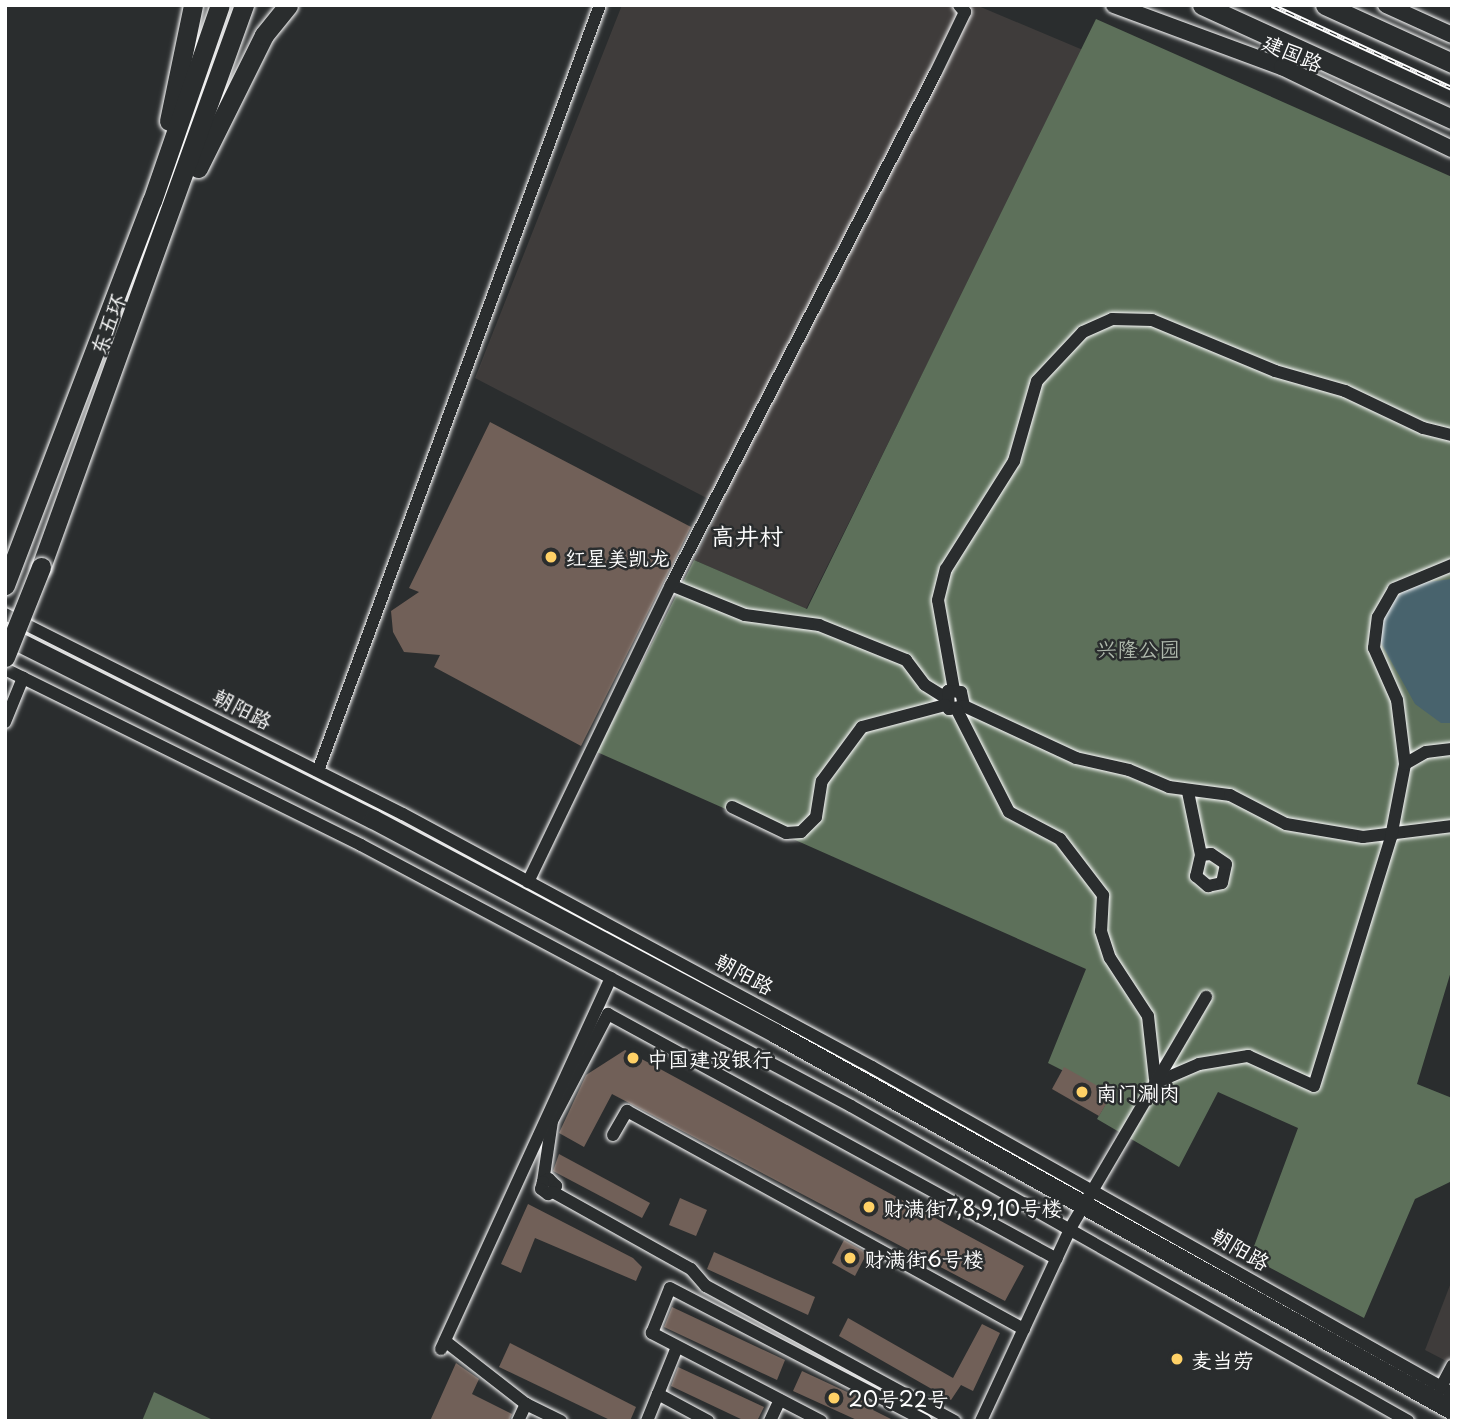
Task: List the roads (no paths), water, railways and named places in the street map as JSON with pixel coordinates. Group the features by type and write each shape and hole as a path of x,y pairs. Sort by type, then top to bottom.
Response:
{"highway":[{"path":"152,201 193,5"},
{"name":"东五环","path":"5,585 152,201 220,5"},
{"name":"东五环","path":"5,657 159,248 244,5"},
{"path":"159,248 264,35 288,5"},
{"path":"1202,5 1452,119"},
{"path":"1325,5 1452,63"},
{"path":"1334,5 1452,52"},
{"path":"1309,53 1452,134"},
{"name":"朝阳路","path":"5,635 395,831 1081,1209 1444,1421"},
{"name":"朝阳路","path":"5,646 368,828 1452,1410"}],"main road":[{"name":"建国路","path":"1114,5 1282,67 1452,149"},
{"path":"1386,5 1452,35"}],"street":[{"path":"318,771 600,5"},
{"path":"528,882 671,585 936,72 965,12 959,5"},
{"path":"1155,1083 1156,1049 1148,1016 1110,958 1101,931 1103,895 1059,839 1009,812 953,702 938,600 946,569 1014,461 1037,382 1083,332 1112,319 1153,320 1275,372 1345,391 1423,428 1452,435"},
{"path":"1155,1083 1199,1064 1248,1056 1314,1086 1391,837 1405,764 1397,700 1374,648 1378,617 1394,589 1452,565"},
{"path":"671,585 745,615 819,625 906,660 925,685 953,702 1076,758 1188,792 1230,795 1286,824 1391,837 1452,826"},
{"name":"朝阳路","path":"5,614 318,771 528,882 1081,1209 1408,1421"},
{"name":"朝阳路","path":"5,669 361,845 611,978 1446,1390"},
{"path":"5,722 23,678"},
{"path":"732,807 786,833 801,832 816,817 821,781 862,727 953,702"},
{"path":"1405,764 1426,752 1452,749"},
{"path":"1188,792 1201,855"},
{"path":"561,1421 526,1404 443,1345 611,978"},
{"path":"981,1421 1081,1209 1206,996"},
{"path":"955,1421 706,1286 691,1269 548,1187 552,1121 608,1014 1057,1259"},
{"path":"614,1135 627,1111 1024,1329"},
{"path":"821,1421 652,1334 670,1288 926,1421"},
{"path":"647,1421 677,1347"},
{"path":"1446,1390 1452,1366"},
{"path":"659,1394 708,1421"},
{"path":"771,1421 780,1400"},
{"path":"518,1421 526,1404"}],"water":[{"path":"1452,579 1452,723 1441,723 1415,704 1377,636 1388,606 1410,584"}],"railway":[{"path":"1272,5 1452,88"}],"place":[{"name":"红星美凯龙","path":"551,557"},
{"name":"中国建设银行","path":"633,1058"},
{"name":"南门涮肉","path":"1082,1092"},
{"name":"财满街7,8,9,10号楼","path":"869,1207"},
{"name":"财满街6号楼","path":"850,1258"},
{"name":"麦当劳","path":"1177,1359"},
{"name":"20号22号","path":"834,1398"}],"district":[{"name":"高井村","path":"747,536"}],"park label":[{"name":"兴隆公园","path":"1138,648"}]}
